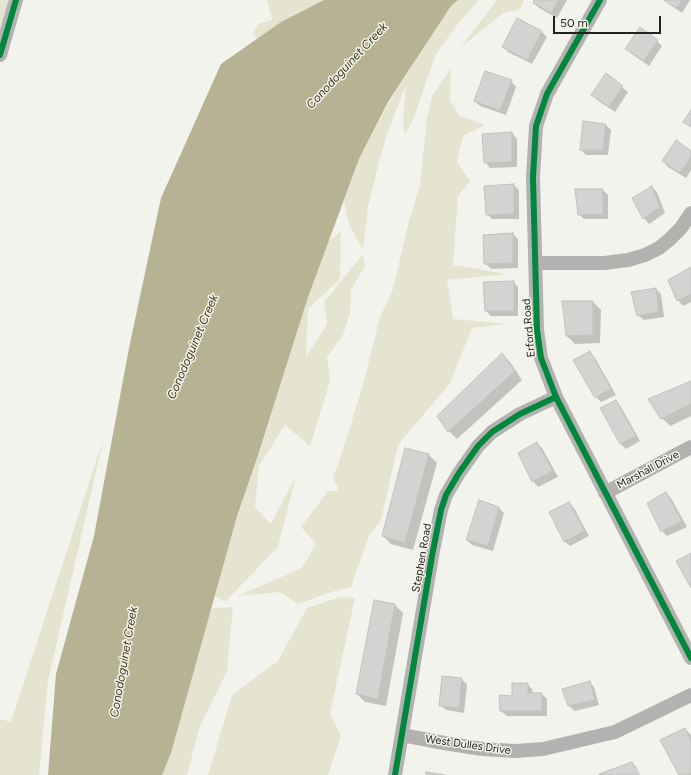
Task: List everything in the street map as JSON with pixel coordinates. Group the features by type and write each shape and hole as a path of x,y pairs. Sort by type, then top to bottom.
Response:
{"street":[{"path":"0,55 16,0"},
{"name":"Erford Road","path":"600,0 547,94 536,126 534,177 537,330 541,358 556,397 691,658"},
{"path":"535,263 604,263 628,260 645,255 659,248 669,240 681,228 691,214"},
{"name":"Stephen Road","path":"395,775 432,556 441,510 446,495 478,446 492,432 520,414 556,397"},
{"name":"Marshall Drive","path":"605,493 691,448"},
{"name":"West Dulles Drive","path":"402,734 482,749 515,751 543,749 615,732 691,695"}],"green space":[{"path":"0,0 10,0 0,41"},
{"path":"267,0 324,0 281,22 257,39 253,34 258,24 272,20"},
{"path":"458,0 479,0 457,25 436,54 413,120 405,135 403,123 406,85 387,134 379,162 368,207 363,250 348,222 344,200 359,159 389,102 451,6"},
{"path":"497,0 524,0 521,9 503,13 460,48"},
{"path":"451,68 450,100 459,115 485,125 463,136 457,162 470,181 458,196 453,265 508,274 447,280 453,319 508,324 472,328 450,383 398,445 381,520 369,536 351,587 331,592 298,604 280,592 238,596 302,568 316,544 301,527 328,491 339,491 333,477 363,385 380,317 393,289 408,225 420,185 427,118 432,96"},
{"path":"341,231 340,279 308,309 306,357 327,324 324,302 363,254 365,266 351,290 350,313 343,335 327,357 330,381 310,446 285,425 259,466 255,507 271,524 296,476 278,547 225,602 214,595 254,426 271,414 278,339 317,251"},
{"path":"104,437 48,681 39,775 0,775 0,719 11,722"},
{"path":"340,597 355,598 330,713 341,736 328,775 208,775 232,695 278,661 307,608"},
{"path":"233,607 227,671 200,726 187,775 159,775 191,651 213,608"}],"water":[{"name":"Conodoguinet Creek","path":"324,0 458,0 451,6 388,102 359,159 308,297 237,516 171,753 162,775 48,775 56,674 94,536 129,348 161,198 221,64 281,22"}],"building":[{"path":"534,0 559,0 551,13 533,3"},
{"path":"664,0 682,0 676,8"},
{"path":"517,18 542,31 527,60 502,47"},
{"path":"640,27 658,40 644,61 625,49"},
{"path":"485,71 512,80 500,111 474,101"},
{"path":"606,73 623,86 609,107 591,95"},
{"path":"691,110 691,127 683,122"},
{"path":"583,121 606,124 603,150 580,150"},
{"path":"512,132 512,162 484,163 482,134"},
{"path":"676,140 691,151 691,157 680,173 662,161"},
{"path":"514,184 514,214 486,215 484,186"},
{"path":"652,186 660,207 643,219 632,198"},
{"path":"575,189 603,189 603,214 578,215"},
{"path":"513,233 513,263 484,264 483,235"},
{"path":"691,267 691,294 677,301 668,280"},
{"path":"514,281 514,311 485,311 483,282"},
{"path":"656,288 659,312 637,316 631,292"},
{"path":"562,301 593,301 593,335 566,336"},
{"path":"590,351 611,389 595,398 573,360"},
{"path":"502,353 515,371 448,432 437,416"},
{"path":"691,381 691,404 661,419 648,399"},
{"path":"616,400 636,436 620,444 600,408"},
{"path":"537,442 553,471 532,482 518,453"},
{"path":"405,448 429,454 405,543 382,536"},
{"path":"666,492 682,521 661,532 647,503"},
{"path":"479,500 499,507 488,546 466,540"},
{"path":"569,502 585,531 564,542 549,512"},
{"path":"691,553 691,588 676,561"},
{"path":"374,600 395,604 378,699 356,694"},
{"path":"442,676 462,678 459,708 439,706"},
{"path":"590,681 595,700 568,706 562,689"},
{"path":"512,683 528,683 528,693 542,693 542,711 500,711 499,695 512,696"},
{"path":"685,728 691,741 691,773 688,775 679,775 660,740"},
{"path":"632,762 638,775 599,775 599,774"},
{"path":"426,772 445,775 426,775"}],"cycle path":[{"path":"0,55 16,0"},
{"path":"600,0 547,94 536,126 533,177 537,330 541,358 556,397 691,658"},
{"path":"395,775 432,556 441,510 446,495 478,446 492,432 520,414 556,397"}]}
